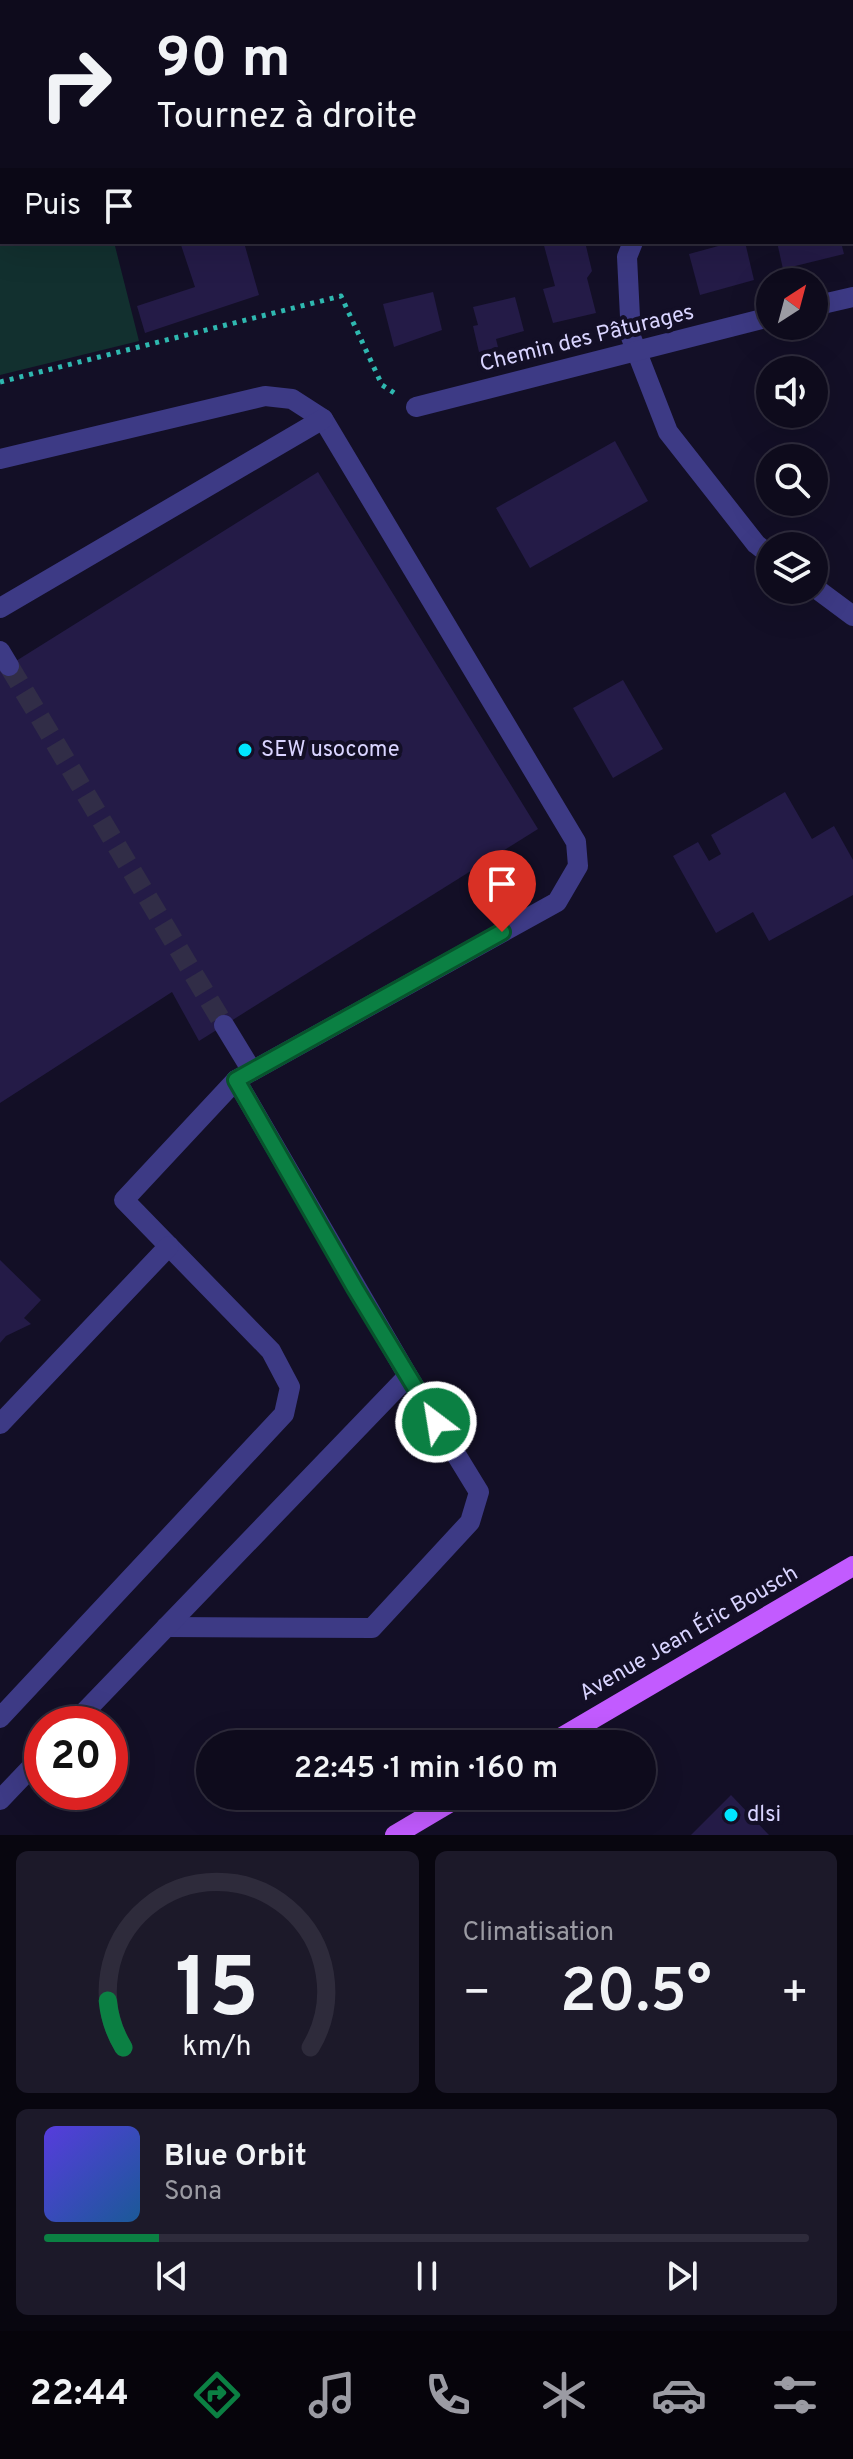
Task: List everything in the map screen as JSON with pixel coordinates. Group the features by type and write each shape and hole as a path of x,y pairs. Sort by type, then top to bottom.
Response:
{"main road":[{"name":"Avenue Jean Éric Bousch","path":"574,1730 853,1566"},
{"path":"395,1835 437,1810"}],"street":[{"path":"632,244 627,257 631,337 668,432 756,544"},
{"path":"828,303 853,297"},
{"name":"Chemin des Pâturages","path":"416,407 756,321"},
{"path":"0,459 265,396 292,399 323,419 576,842 578,866 557,902 244,1075 124,1200 271,1351 290,1387 284,1414 0,1718"},
{"path":"0,608 323,419"},
{"path":"828,597 853,616"},
{"path":"166,1627 372,1628 470,1522 479,1492 408,1376 244,1075 224,1025"},
{"path":"0,1424 169,1246"},
{"path":"90,1706 408,1376"},
{"path":"0,1800 24,1775"}],"path":[{"path":"0,382 341,296 382,385 416,407"}],"green space":[{"path":"0,244 115,244 139,341 0,375"}],"building":[{"path":"181,244 250,244 245,246 259,295 145,333 137,306 195,287"},
{"path":"544,244 591,244 586,246 592,271 587,278 596,313 553,323 543,289 555,286"},
{"path":"726,244 745,244 754,280 700,295 689,254"},
{"path":"777,244 842,244 844,254 783,268"},
{"path":"433,292 442,330 394,347 383,304"},
{"path":"515,297 524,331 496,339 498,347 479,352 473,326 478,325 473,307"},
{"path":"615,441 648,501 530,568 496,508"},
{"name":"SEW usocome","path":"318,472 538,829 199,1041 172,992 0,1103 0,671"},
{"path":"623,680 663,749 613,778 573,708"},
{"path":"785,792 812,839 834,826 853,860 853,895 769,941 753,912 716,933 673,856 698,842 709,861 721,854 711,835"},
{"path":"0,1260 41,1300 24,1318 31,1324 6,1336 0,1343"},
{"name":"dlsi","path":"731,1795 769,1835 691,1835"}],"tunnel":[{"path":"9,666 224,1025"}],"place":[{"name":"SEW usocome","path":"245,750"},
{"name":"dlsi","path":"731,1815"}],"route":[{"path":"436,1422 236,1080 502,932"}]}
